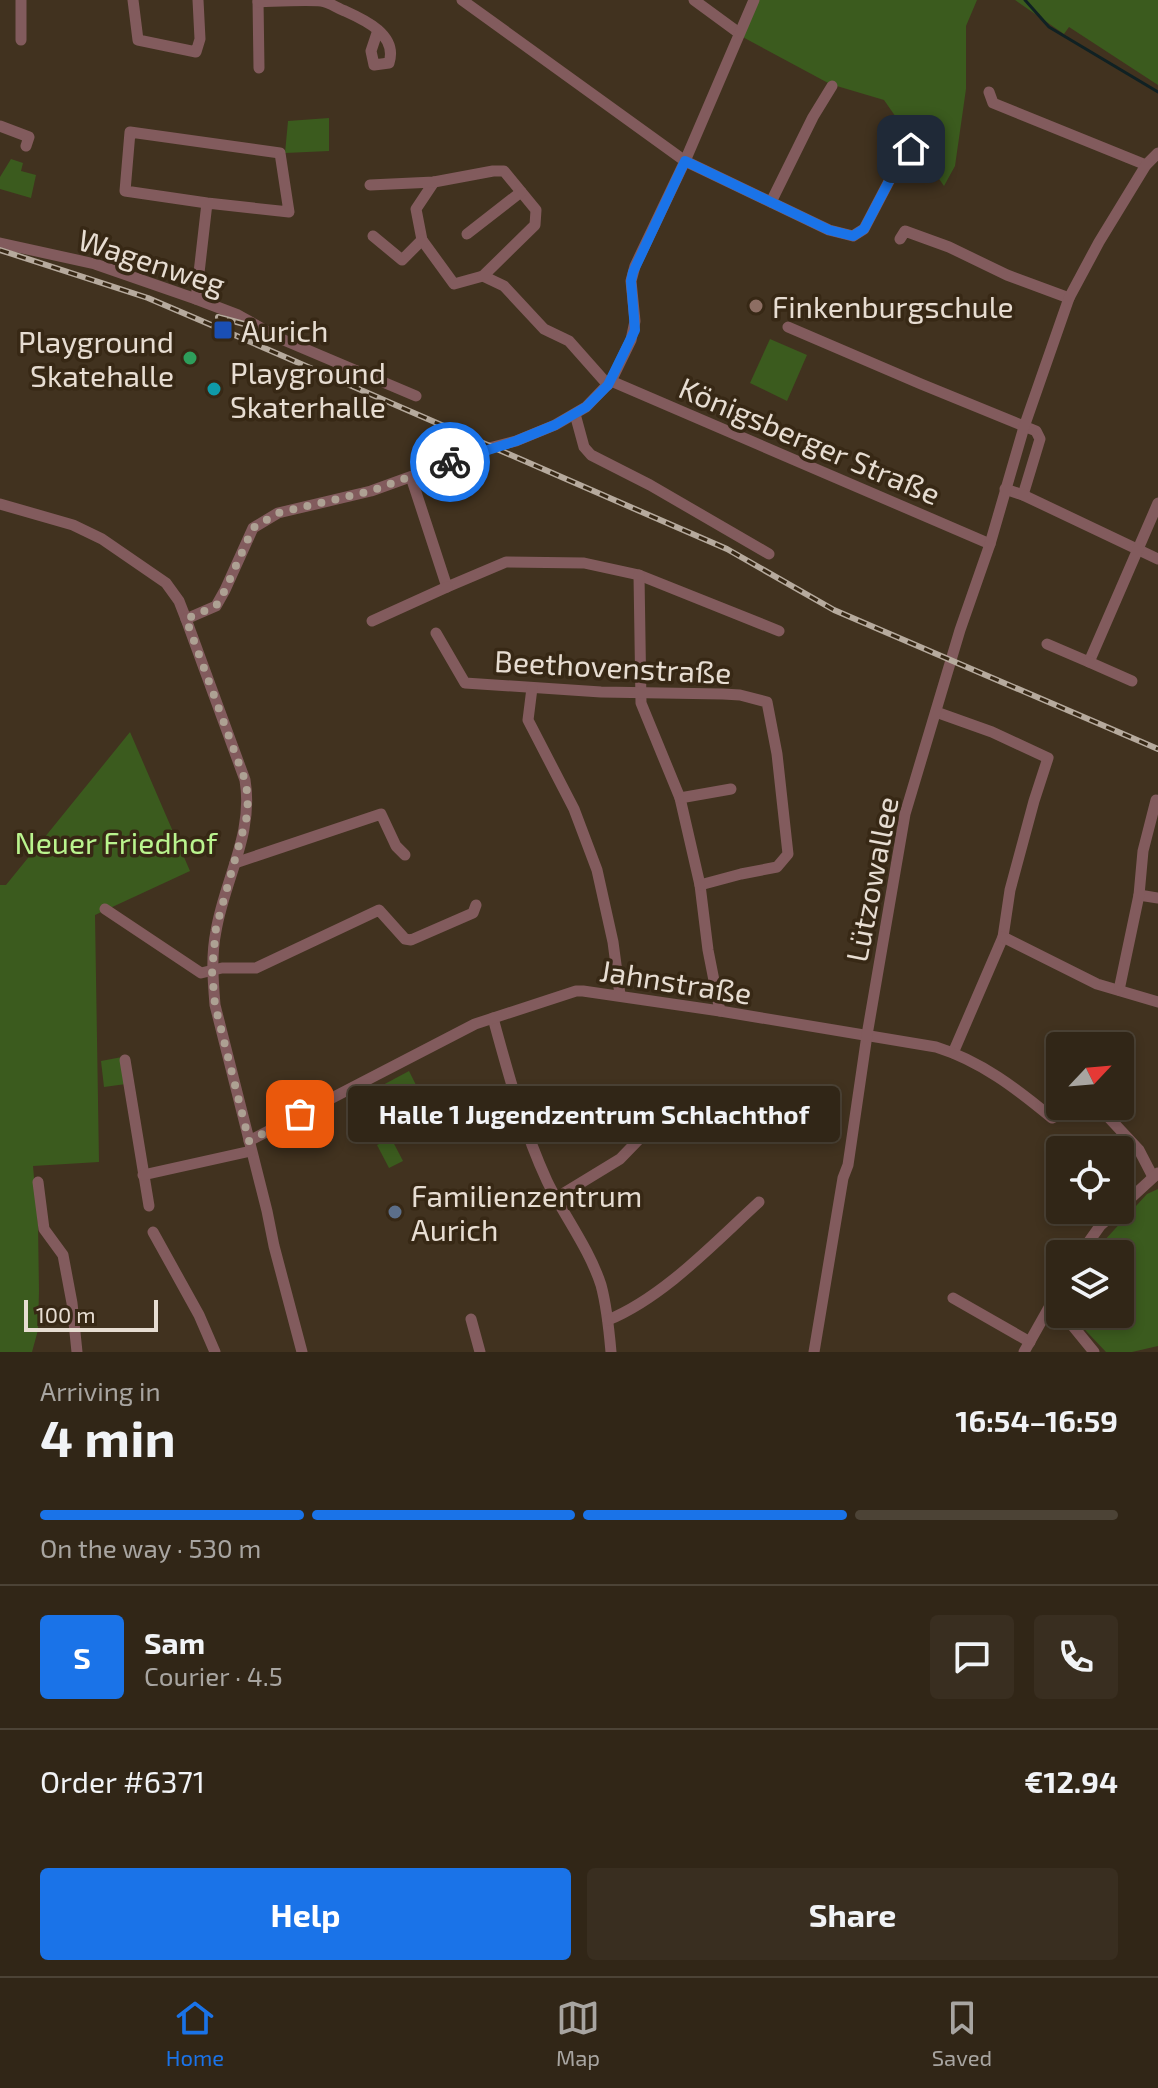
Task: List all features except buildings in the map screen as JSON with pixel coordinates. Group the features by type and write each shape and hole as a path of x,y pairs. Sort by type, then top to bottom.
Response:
{"street":[{"path":"21,0 21,40"},
{"path":"133,0 138,40 196,52 200,39 198,0"},
{"path":"259,68 258,1 321,0 370,22 378,30"},
{"path":"462,0 685,161 829,230 853,236 859,233 868,223 897,166 911,149"},
{"path":"694,0 739,33"},
{"path":"186,619 216,606 253,528 278,513 371,491 516,441 575,414 609,383 635,330 633,272 754,0"},
{"path":"771,202 832,86"},
{"path":"989,92 993,103 1146,165"},
{"path":"0,126 29,137 26,146"},
{"path":"130,132 280,153 289,212 207,203 125,191 130,132"},
{"name":"Lützowallee","path":"814,1352 905,814 1024,427 1069,298 1146,165 1158,153"},
{"path":"370,185 434,182 504,171 536,210 535,225 483,276 454,284 422,240 416,209 434,182"},
{"path":"467,234 521,192"},
{"path":"196,299 207,203"},
{"path":"900,239 905,231 920,236 1007,275 1069,298"},
{"path":"373,236 402,260 422,240"},
{"name":"Wagenweg","path":"0,243 95,264 196,299 416,396"},
{"path":"483,276 504,286 544,329 569,341 609,383"},
{"path":"788,327 1036,431 1040,439 1023,495"},
{"name":"Königsberger Straße","path":"609,383 990,544"},
{"path":"575,414 584,447 591,455 650,485 769,554"},
{"path":"411,477 447,587"},
{"path":"1005,489 1158,559"},
{"path":"1089,662 1158,503"},
{"path":"0,504 73,525 102,539 166,583 179,601 245,780 247,816 216,928 212,971 215,1005 302,1352"},
{"path":"372,621 506,562 584,563 639,575 779,631"},
{"path":"639,575 641,703 680,798 700,885 720,1011"},
{"name":"Beethovenstraße","path":"436,633 465,683 601,692 740,695 767,702 777,754 788,854 777,867 700,885"},
{"path":"1047,644 1132,681"},
{"path":"532,688 528,720 574,809 597,870 613,942 620,995"},
{"path":"936,712 992,732 1048,758 1010,890 1003,937 953,1053"},
{"path":"680,798 731,789"},
{"path":"1119,990 1139,895 1143,851 1156,800"},
{"path":"235,863 381,814 396,846 405,855"},
{"path":"1139,895 1158,898"},
{"path":"105,909 201,973 222,968 256,968 379,910 405,939 411,940 473,913 476,905"},
{"path":"1003,937 1097,984 1158,1002"},
{"name":"Jahnstraße","path":"143,1175 250,1146 451,1036 493,1018 576,991 620,995 936,1047 984,1068 1017,1089 1046,1113"},
{"path":"493,1018 536,1152 603,1293 611,1352"},
{"path":"125,1060 149,1206"},
{"path":"556,1198 620,1159 679,1098"},
{"path":"1111,1120 1139,1150 1156,1175 1134,1195"},
{"path":"38,1182 44,1229 63,1255 77,1352"},
{"path":"608,1320 648,1299 759,1202"},
{"path":"1090,1240 1102,1224"},
{"path":"153,1232 186,1290 215,1352"},
{"path":"953,1298 1027,1347 1042,1316 1046,1314"},
{"path":"471,1319 480,1352"},
{"path":"1074,1328 1094,1352"}],"green space":[{"path":"757,0 977,0 966,26 966,89 955,166 944,186 884,100 830,84 739,35"},
{"path":"1015,0 1158,0 1158,85 1069,27 1064,34"},
{"path":"329,118 329,151 285,153 288,121"},
{"path":"11,159 23,163 21,171 36,175 31,198 0,189 0,177"},
{"path":"770,339 807,355 787,401 750,383"},
{"name":"Neuer Friedhof","path":"130,732 190,871 95,915 99,1162 33,1166 38,1224 38,1330 32,1352 0,1352 0,885 6,885"},
{"path":"122,1057 126,1084 104,1087 101,1061"},
{"path":"409,1071 419,1091 407,1098 412,1107 397,1115 381,1086"},
{"path":"391,1138 403,1161 389,1168 377,1145"},
{"path":"1158,1189 1158,1346 1132,1352 1106,1352 1083,1328 1134,1328 1134,1240 1105,1240 1120,1224 1134,1224 1134,1208 1147,1194"}],"waterway":[{"path":"1025,0 1049,27 1158,92"}],"railway":[{"path":"0,250 148,298 223,330 727,549 834,610 1158,749"},
{"path":"218,317 248,325"}],"way so far":[{"path":"300,1114 249,1141 215,1005 212,952 247,816 248,797 245,780 186,619 216,606 253,528 278,513 371,491 450,462"}],"place":[{"name":"Finkenburgschule","path":"756,306"},
{"name":"Aurich","path":"223,330"},
{"name":"Playground Skatehalle","path":"190,358"},
{"name":"Playground Skaterhalle","path":"214,389"},
{"name":"Halle 1 Jugendzentrum Schlachthof","path":"300,1114"},
{"name":"Familienzentrum Aurich","path":"395,1212"}],"route":[{"path":"450,462 555,425 586,407 608,385 635,330 631,281 635,266 685,161 829,230 853,236 864,229 897,166 911,149"}]}
